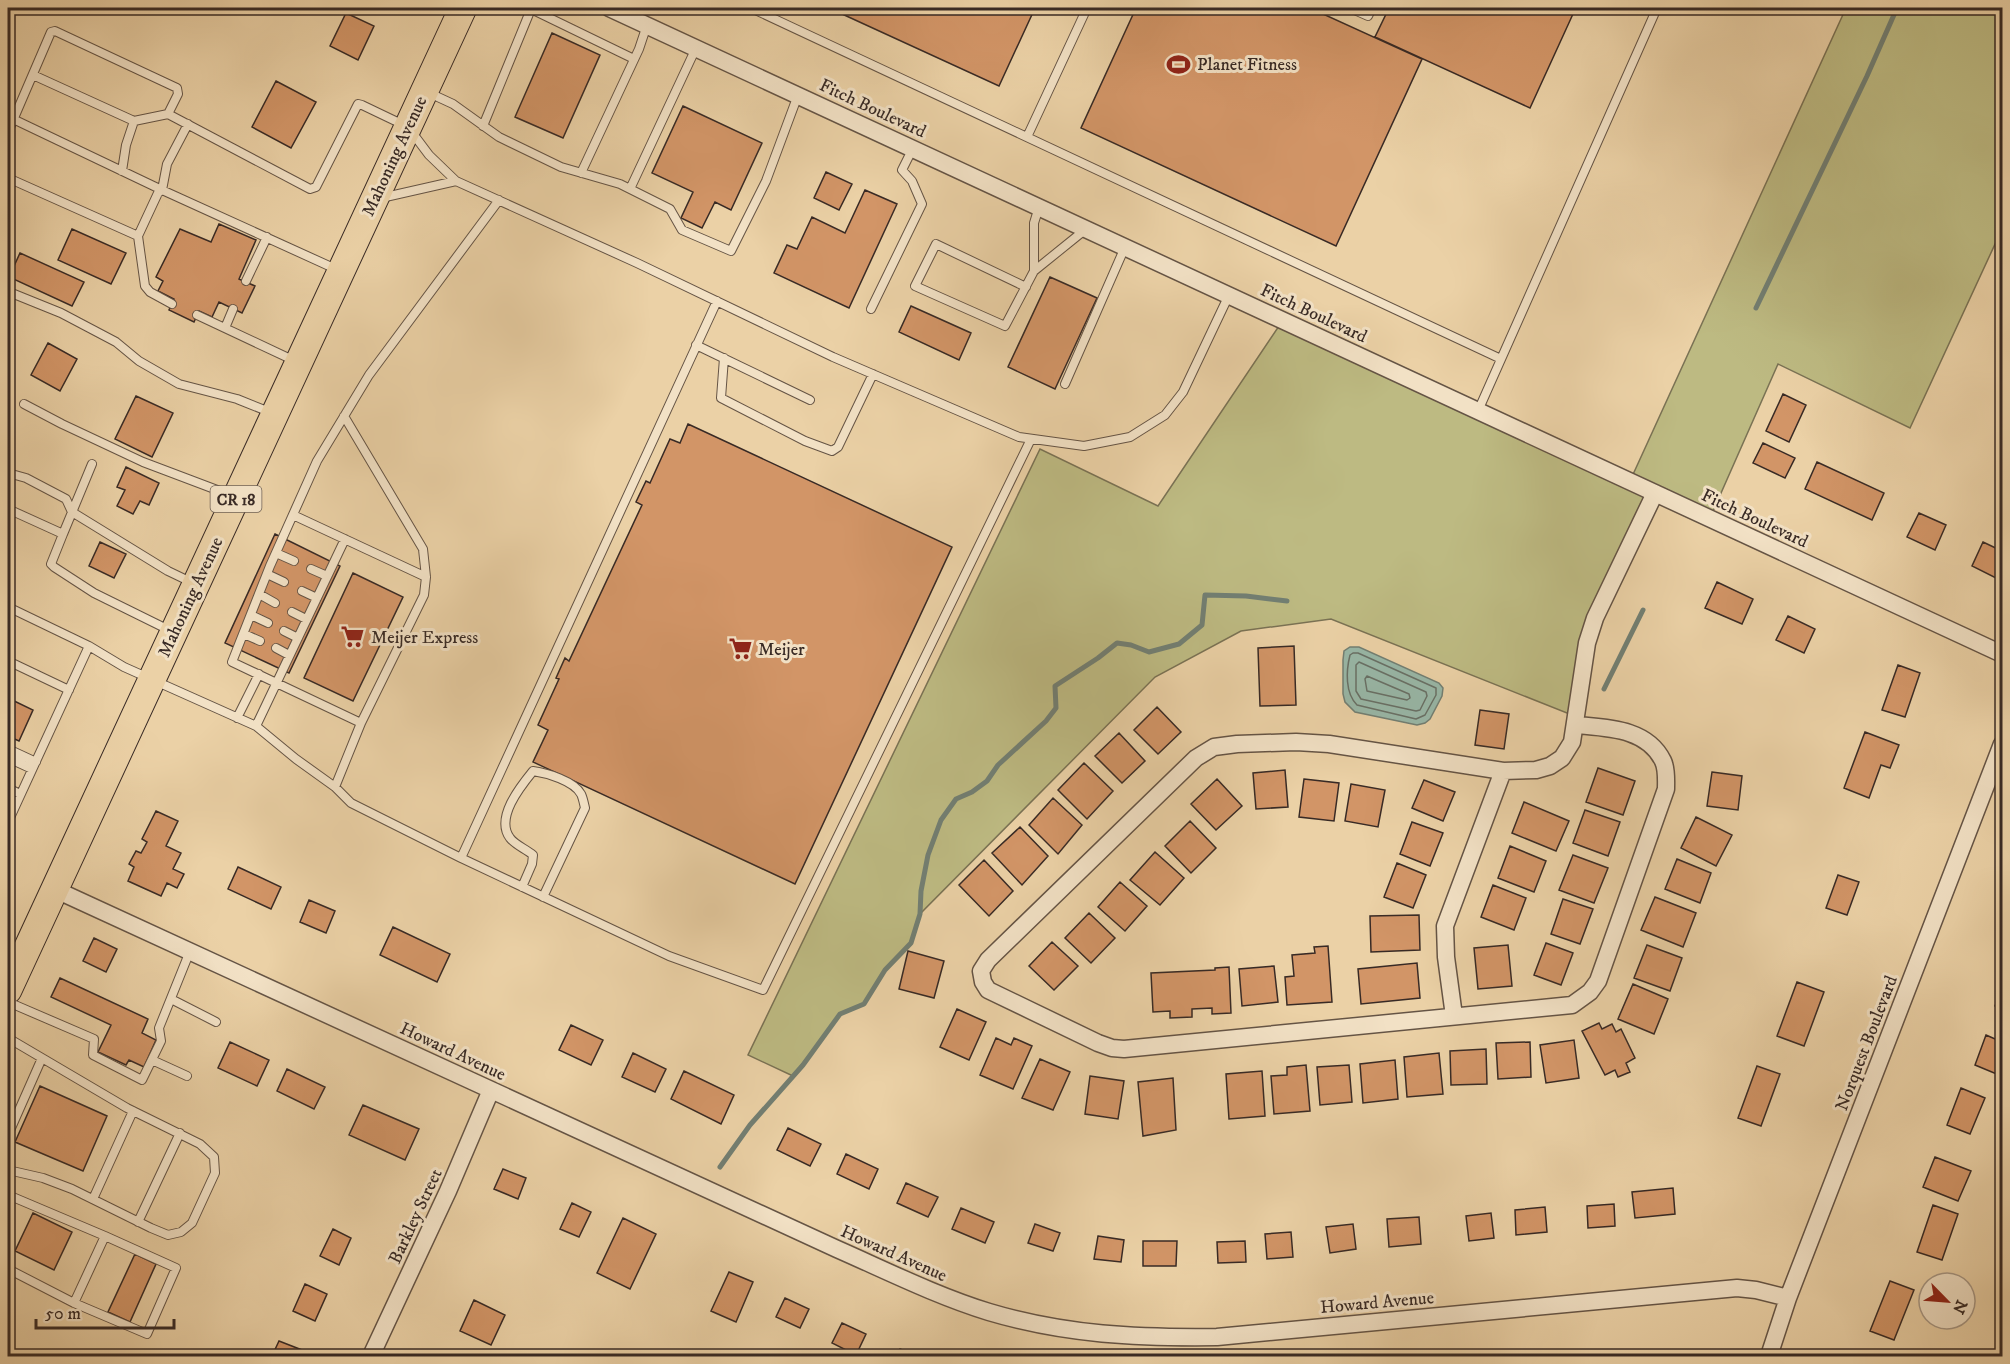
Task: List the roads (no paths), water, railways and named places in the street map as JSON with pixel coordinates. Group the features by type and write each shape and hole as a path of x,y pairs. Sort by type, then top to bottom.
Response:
{"main road":[{"name":"Mahoning Avenue","path":"8,990 19,956 54,889 152,680 463,8"}],"street":[{"name":"Fitch Boulevard","path":"609,8 2002,654"},
{"path":"1576,725 1631,732 1656,751 1664,762 1666,789 1663,804 1598,981 1590,992 1572,1005 1138,1048 1112,1048 988,990 983,982 981,971 988,960 1196,758 1214,747 1296,742 1329,744 1503,771 1536,770 1562,758 1572,742 1587,643 1595,618 1656,493"},
{"name":"Norquest Boulevard","path":"1769,1356 1788,1298 2002,744"},
{"path":"1454,1016 1446,957 1445,926 1503,771"},
{"name":"Howard Avenue","path":"54,889 815,1239 951,1299 1020,1321 1087,1334 1149,1338 1217,1337 1737,1288 1788,1298"},
{"name":"Barkley Street","path":"371,1356 452,1181 491,1090"}],"lane":[{"path":"751,8 1501,359"},
{"path":"1027,137 1087,8"},
{"path":"1350,8 1368,16 1372,8"},
{"path":"1478,411 1657,8"},
{"path":"483,126 531,9 634,59"},
{"path":"581,172 634,59 647,25"},
{"path":"8,132 51,32 59,31 177,88 178,94 168,114"},
{"path":"630,189 696,48"},
{"path":"33,75 134,121 168,114 313,189 358,104 408,127 429,155 456,181 833,357 1019,437 1084,446 1130,437 1165,416 1183,392 1229,295"},
{"path":"424,91 453,104 499,137 561,167 630,189 670,209 682,230 731,252 766,181 798,95"},
{"path":"13,119 341,272"},
{"path":"122,171 126,145 134,121"},
{"path":"172,304 150,292 145,286 138,236 158,193 162,190 167,164 188,124"},
{"path":"871,309 922,204 912,181 902,170 912,148"},
{"path":"8,178 138,236"},
{"path":"375,199 456,181"},
{"path":"361,723 232,662 267,574 317,460 369,375 499,200"},
{"path":"1034,271 1034,223 1039,207"},
{"path":"1026,287 936,244 915,286 1005,326 1026,287 1034,271 1086,229"},
{"path":"246,281 267,237"},
{"path":"1065,384 1125,247"},
{"path":"9,292 61,314 108,338 139,361 179,384 237,399 276,414"},
{"path":"461,858 717,301"},
{"path":"225,328 233,309"},
{"path":"197,315 300,363"},
{"path":"696,345 810,400"},
{"path":"723,358 720,398 805,441 832,452 838,447 873,374"},
{"path":"24,404 143,462 237,498"},
{"path":"334,787 361,723 424,595 426,577 423,549 344,416"},
{"path":"8,607 89,646 124,667 256,726 351,803 461,858 669,956 763,990 1031,438"},
{"path":"92,464 51,564 94,593 174,633"},
{"path":"8,473 26,478 66,499 72,512 168,571 196,584"},
{"path":"8,509 63,534"},
{"path":"293,515 426,577"},
{"path":"256,726 345,539"},
{"path":"276,553 294,561"},
{"path":"311,569 327,576"},
{"path":"267,574 284,582"},
{"path":"302,591 317,598"},
{"path":"259,594 276,603"},
{"path":"292,612 306,620"},
{"path":"251,615 268,623"},
{"path":"284,631 298,638"},
{"path":"244,634 260,641"},
{"path":"8,822 11,805 20,794 34,766 89,646"},
{"path":"276,648 289,655"},
{"path":"8,662 69,690"},
{"path":"237,718 259,674"},
{"path":"8,748 34,766"},
{"path":"8,758 34,766"},
{"path":"522,886 532,864 533,855 512,841 505,830 504,819 523,782 533,771 542,772 574,786 582,794 585,808 543,897"},
{"path":"8,788 20,794"},
{"path":"8,1002 94,1039 93,1055 142,1080 161,1041 159,1028 190,951"},
{"path":"171,999 216,1022"},
{"path":"8,1038 133,1111 200,1144 214,1157 215,1173 192,1223 182,1232 168,1235 43,1178 8,1170"},
{"path":"8,1135 42,1058"},
{"path":"152,1060 187,1076"},
{"path":"93,1199 133,1111"},
{"path":"138,1222 180,1133"},
{"path":"8,1196 176,1268 147,1334 74,1303 8,1269"},
{"path":"74,1303 105,1236"}],"water":[{"path":"1350,647 1359,647 1439,683 1443,688 1442,696 1430,719 1417,725 1355,712 1345,702 1343,694 1344,651"}],"waterway":[{"path":"1756,308 1897,8"},
{"path":"720,1167 750,1125 803,1065 840,1014 864,1004 885,970 911,943 920,914 921,891 928,855 941,820 956,799 972,792 987,781 998,765 1046,721 1056,708 1055,686 1117,643 1131,645 1149,652 1179,644 1202,625 1205,595 1246,596 1287,601"},
{"path":"1604,689 1643,610"}],"place":[{"name":"Planet Fitness","path":"1179,64"},
{"name":"Meijer Express","path":"353,637"},
{"name":"Meijer","path":"740,649"}]}
